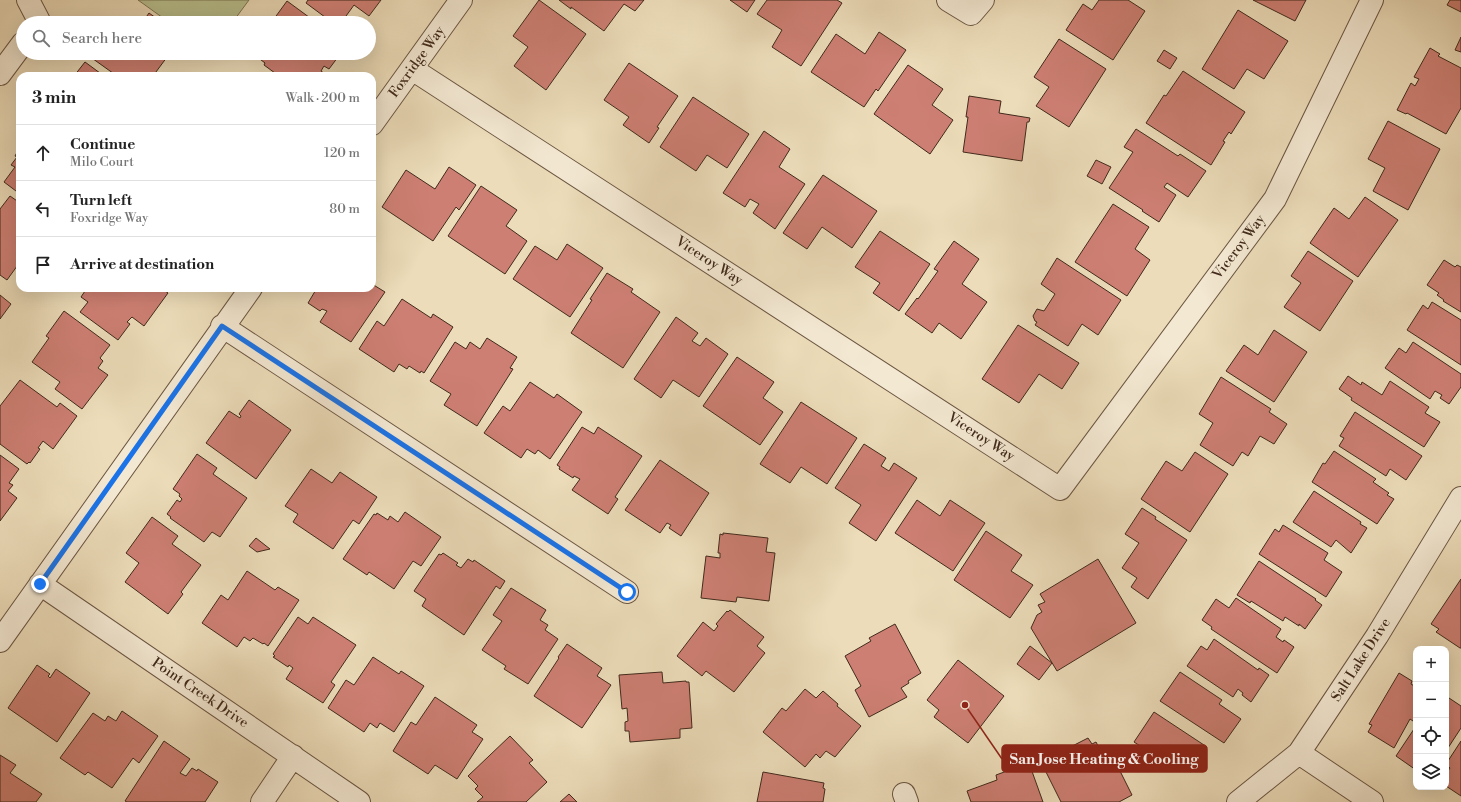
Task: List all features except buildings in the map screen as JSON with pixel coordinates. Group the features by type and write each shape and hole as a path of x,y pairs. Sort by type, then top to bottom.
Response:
{"street":[{"path":"28,0 36,16"},
{"name":"Foxridge Way","path":"376,118 461,0"},
{"path":"948,0 971,14 983,0"},
{"name":"Viceroy Way","path":"412,69 1060,489 1275,199 1372,0"},
{"path":"0,74 16,52"},
{"path":"0,641 222,326 248,292"},
{"path":"222,326 627,592"},
{"name":"Salt Lake Drive","path":"1238,802 1299,753 1377,636 1461,498"},
{"name":"Point Creek Drive","path":"40,584 359,802"},
{"path":"1299,753 1372,802"},
{"path":"262,802 293,756"}],"green space":[{"path":"138,0 249,0 237,16 160,16"}],"place":[{"name":"San Jose Heating & Cooling","path":"965,705"}],"route":[{"path":"40,584 222,326 627,592"}]}
